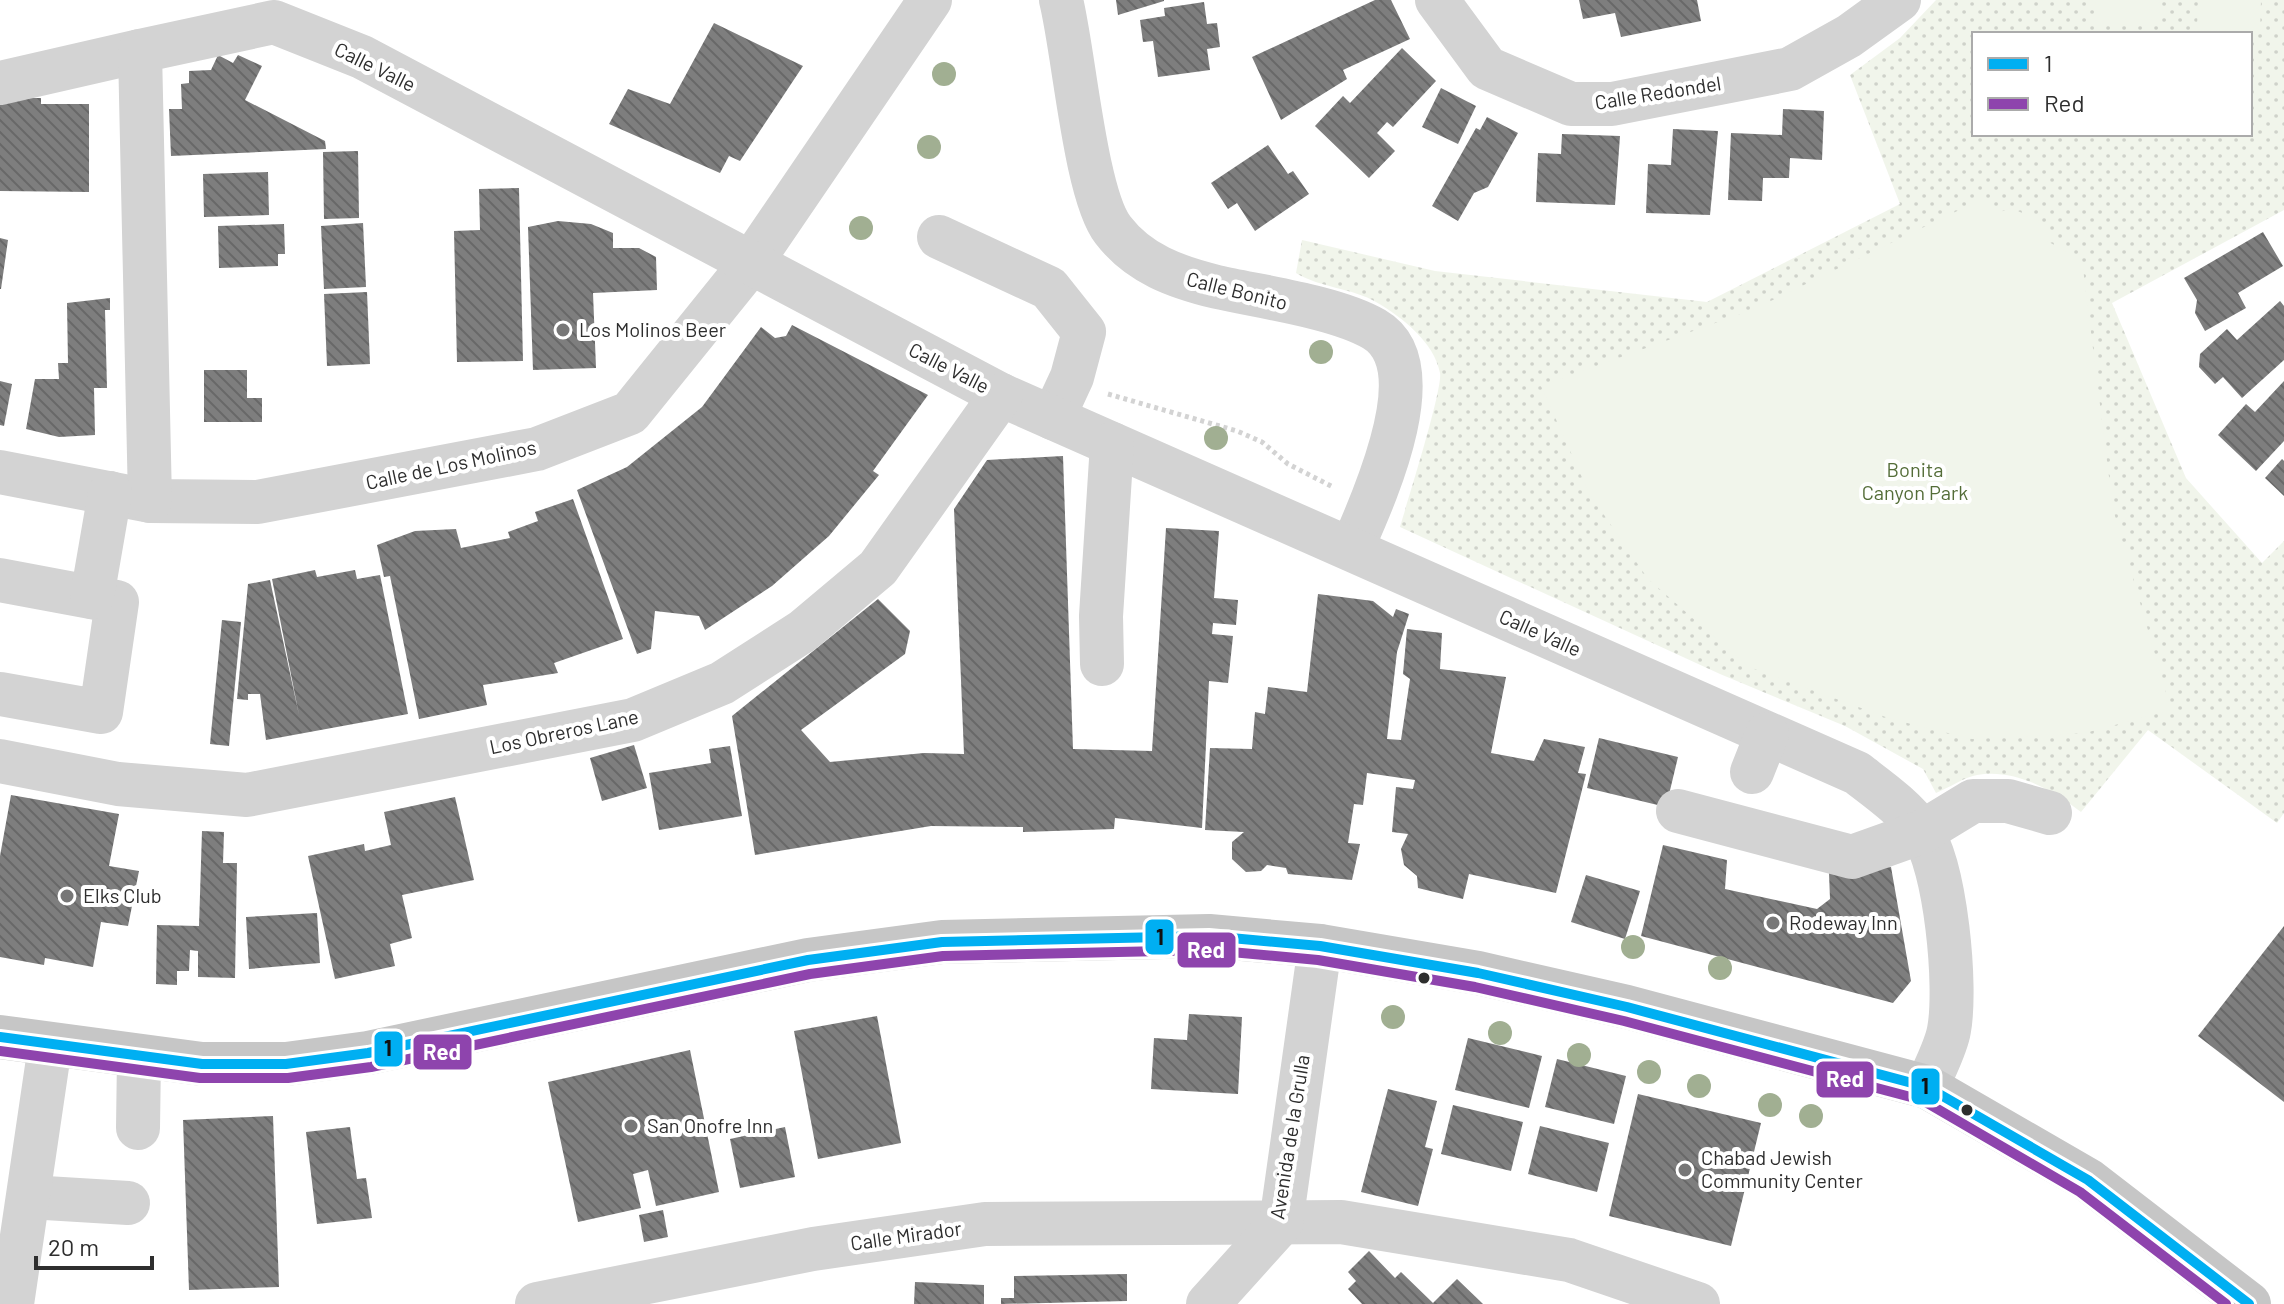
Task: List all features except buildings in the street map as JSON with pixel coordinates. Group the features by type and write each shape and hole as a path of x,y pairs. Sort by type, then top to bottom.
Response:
{"main road":[{"path":"0,1037 202,1064 286,1064 368,1053 808,960 942,942 1209,936 1320,946 1478,973 1627,1007 1927,1087 2088,1180 2249,1304"}],"street":[{"name":"Calle de Los Molinos","path":"0,472 130,497 258,502 537,449 630,413 751,263 930,0"},
{"name":"Calle Bonito","path":"1061,0 1098,196 1110,227 1126,245 1146,261 1193,281 1353,319 1378,331 1392,349 1400,368 1403,388 1370,507 1352,548"},
{"name":"Calle Redondel","path":"1437,0 1487,68 1571,104 1612,104 1790,69 1849,36 1899,0"},
{"name":"Calle Valle","path":"0,83 274,22 362,57 1001,395 1061,400 1112,444 1352,548 1759,753 1857,773 1886,795 1922,832 1942,893 1949,950 1949,1030 1927,1087"},
{"path":"92,597 130,497 140,51"},
{"path":"939,237 1049,288 1084,332 1061,400"},
{"name":"Los Obreros Lane","path":"0,761 118,784 247,795 633,720 722,683 803,631 878,568 1001,395"},
{"path":"1102,664 1101,616 1112,444"},
{"path":"0,580 117,602 101,712 0,694"},
{"path":"1678,811 1852,857 1922,832 1973,801 2008,801 2050,813"},
{"name":"Avenida de la Grulla","path":"1208,1304 1281,1223 1320,946"},
{"path":"0,1302 12,1304 50,1046"},
{"path":"138,1128 139,1057"},
{"path":"29,1197 128,1203"},
{"name":"Calle Mirador","path":"537,1304 813,1249 985,1224 1341,1222 1569,1260 1698,1304"}],"path":[{"path":"1061,400 1237,431 1262,442 1288,464 1370,507"}],"green space":[{"name":"Bonita Canyon Park","path":"1936,0 2284,0 2284,210 2112,303 2186,478 2262,563 2284,541 2284,813 2277,823 2148,730 2081,812 2046,789 2005,775 1972,776 1936,793 1923,769 1845,726 1720,674 1400,527 1436,400 1440,373 1437,362 1416,332 1386,308 1367,297 1296,273 1302,240 1435,271 1707,302 1900,204 1850,75 1900,38"},
{"path":"2096,0 2160,0 2159,26 2095,23"},
{"path":"2198,0 2261,0 2260,32 2197,30"},
{"path":"1980,200 2000,212 2011,208 2045,223 2047,241 2082,260 2113,509 2171,710 2085,733 1972,739 1891,719 1749,667 1648,579 1589,493 1541,386 1754,309"}],"transit line":[{"name":"1","path":"0,1037 202,1064 286,1064 368,1053 808,960 942,942 1209,936 1320,946 1478,973 1627,1007 1927,1087 2088,1180 2249,1304"},
{"name":"Red","path":"0,1051 200,1078 288,1078 371,1067 810,974 943,956 1209,950 1318,960 1475,987 1624,1021 1922,1100 2080,1192 2226,1304"}],"place":[{"name":"Los Molinos Beer","path":"563,330"},
{"name":"Elks Club","path":"67,896"},
{"name":"Rodeway Inn","path":"1773,923"},
{"name":"San Onofre Inn","path":"631,1126"},
{"name":"Chabad Jewish Community Center","path":"1685,1170"}]}
